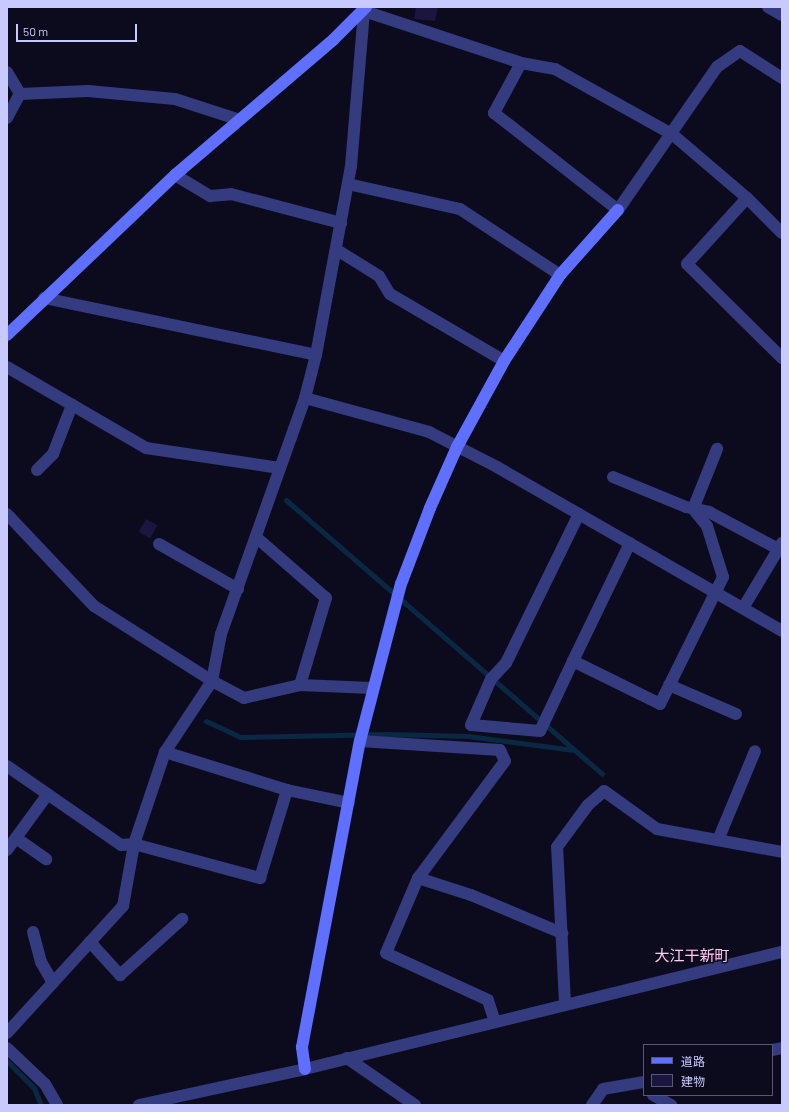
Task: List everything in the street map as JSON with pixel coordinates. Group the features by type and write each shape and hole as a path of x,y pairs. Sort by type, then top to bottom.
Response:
{"street":[{"path":"768,7 782,15"},
{"path":"365,9 521,63 555,69 672,134 747,198 782,233"},
{"path":"7,335 44,298 175,175 237,119 365,9"},
{"path":"7,1033 123,906 134,844 165,752 212,681 222,634 305,398 316,355 337,250 348,184 365,9"},
{"path":"305,1068 302,1047 360,741 372,688 401,584 430,508 457,447 504,361 560,275 618,210 717,67 740,51 782,78"},
{"path":"521,63 494,113 618,210"},
{"path":"7,72 20,94"},
{"path":"20,94 88,91 175,99 237,119"},
{"path":"7,118 20,94"},
{"path":"175,175 210,196 231,194 342,223"},
{"path":"348,184 460,209 560,275"},
{"path":"747,198 687,264 782,358"},
{"path":"337,250 379,276 390,294 504,361"},
{"path":"44,298 316,355"},
{"path":"7,367 146,448 280,468"},
{"path":"305,398 430,432 579,514 714,594 743,608 782,631"},
{"path":"37,470 53,454 72,404"},
{"path":"693,509 717,449"},
{"path":"613,477 693,509 709,512 781,547 743,608"},
{"path":"573,661 660,704 723,577 715,546 707,526 693,509"},
{"path":"7,514 94,606 212,681 244,698 300,686 372,688"},
{"path":"579,514 506,663 491,679 471,725 540,731 630,543"},
{"path":"257,538 326,598 300,686"},
{"path":"159,544 238,589"},
{"path":"669,685 736,714"},
{"path":"360,741 500,750 504,761 418,878 386,953 488,1000 495,1022"},
{"path":"718,840 756,751"},
{"path":"165,752 287,790 348,803"},
{"path":"7,766 121,844 134,844 260,878 287,790"},
{"path":"565,1003 558,847 588,805 604,792 657,829 782,852"},
{"path":"7,850 48,794"},
{"path":"16,838 46,859"},
{"path":"418,878 471,895 562,933"},
{"path":"90,942 120,976 182,919"},
{"path":"33,932 41,962 53,983"},
{"path":"139,1105 174,1101 495,1022 565,1003 782,952"},
{"path":"7,1048 45,1084 57,1105"},
{"path":"347,1058 415,1105"},
{"path":"592,1105 604,1089 641,1085"},
{"path":"655,1096 671,1105"}],"building":[{"path":"416,7 438,7 435,21 414,19"},
{"path":"146,519 157,525 150,538 139,532"}],"waterway":[{"path":"286,500 602,774"},
{"path":"206,721 240,737 386,734 468,736 574,750"},
{"path":"7,1061 34,1088 41,1105"}],"district":[{"name":"大江干新町","path":"692,956"}]}
